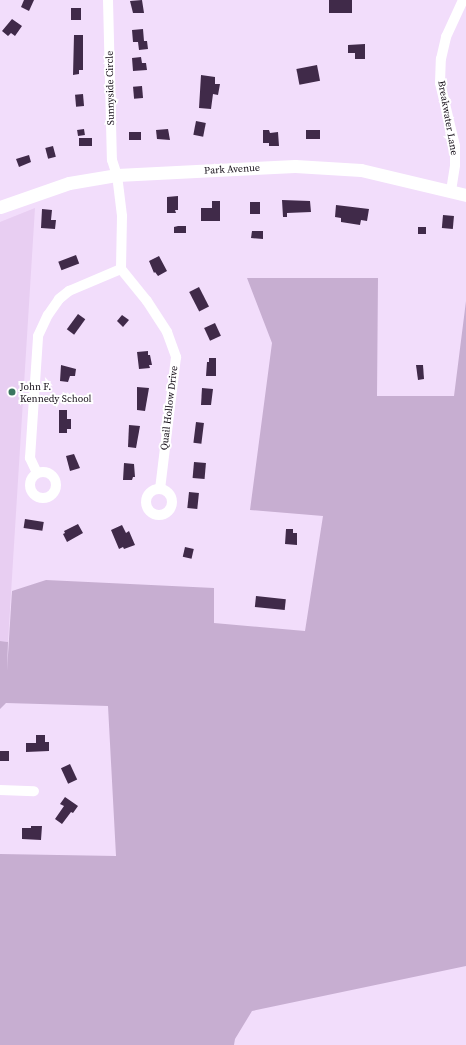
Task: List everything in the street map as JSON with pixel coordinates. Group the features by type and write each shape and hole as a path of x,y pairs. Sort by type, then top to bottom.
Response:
{"main road":[{"name":"Park Avenue","path":"0,207 69,184 117,175 295,166 360,170 466,195"}],"street":[{"name":"Sunnyside Circle","path":"108,0 112,160 117,175"},
{"name":"Breakwater Lane","path":"451,192 455,166 455,146 440,83 441,59 446,37 463,0"},
{"path":"37,473 30,458 38,336 59,299 69,291 121,269 122,216 117,175"},
{"name":"Quail Hollow Drive","path":"121,269 147,301 167,332 176,357 160,489"},
{"path":"0,790 34,791"}],"shaded area":[{"name":"John F. Kennedy School","path":"35,208 8,642 0,641 0,222"},
{"path":"247,278 378,278 377,396 454,396 466,301 466,966 252,1011 235,1039 234,1045 0,1045 0,854 116,856 108,706 6,703 0,709 0,641 8,642 7,671 12,591 46,580 214,588 214,623 305,631 323,516 250,510 272,343"}],"building":[{"path":"24,0 34,0 29,11 21,7"},
{"path":"142,0 144,13 133,13 130,1"},
{"path":"329,0 352,0 352,13 329,13"},
{"path":"71,8 81,8 81,20 71,20"},
{"path":"12,19 22,26 15,36 11,33 8,36 2,31"},
{"path":"143,29 144,41 147,41 148,49 139,50 138,42 133,42 132,30"},
{"path":"74,35 83,35 83,70 79,70 79,74 73,75"},
{"path":"365,44 365,59 355,59 355,53 348,53 348,45"},
{"path":"141,57 142,63 146,63 147,70 133,71 132,58"},
{"path":"317,65 320,81 299,85 296,69"},
{"path":"201,75 215,77 215,84 220,84 218,95 213,94 211,109 199,108"},
{"path":"142,86 143,98 134,99 133,87"},
{"path":"83,94 84,106 76,107 75,95"},
{"path":"196,121 206,123 203,137 193,135"},
{"path":"84,129 85,135 78,136 77,130"},
{"path":"168,129 170,140 157,139 156,130"},
{"path":"263,130 269,130 270,133 278,132 279,146 269,146 269,143 263,143"},
{"path":"306,130 320,130 320,139 306,139"},
{"path":"129,132 141,132 141,140 129,140"},
{"path":"79,138 92,138 92,146 79,146"},
{"path":"53,146 56,157 48,159 45,148"},
{"path":"29,155 31,162 19,167 16,159"},
{"path":"178,196 178,210 175,210 176,213 167,213 167,197"},
{"path":"282,200 310,201 311,212 287,213 287,217 283,217"},
{"path":"212,201 220,201 220,221 201,221 201,208 212,208"},
{"path":"250,202 260,202 260,214 250,214"},
{"path":"336,205 369,209 367,221 361,220 360,225 341,222 341,218 335,217"},
{"path":"42,209 52,210 51,220 56,220 55,229 41,228"},
{"path":"443,215 454,216 453,229 442,228"},
{"path":"186,226 186,233 174,233 174,227"},
{"path":"418,227 426,227 426,234 418,234"},
{"path":"252,231 263,231 263,239 251,238"},
{"path":"76,255 79,263 61,270 58,262"},
{"path":"159,256 167,271 158,276 155,272 154,273 149,261"},
{"path":"199,287 209,307 199,312 189,292"},
{"path":"78,314 85,319 74,335 67,329"},
{"path":"122,315 129,320 123,327 117,321"},
{"path":"215,323 221,336 210,341 204,328"},
{"path":"148,351 152,365 149,365 150,368 139,369 137,352"},
{"path":"209,358 216,358 216,376 206,376 207,362 209,362"},
{"path":"61,365 76,369 75,376 70,376 68,382 60,381"},
{"path":"416,365 423,365 424,379 418,380"},
{"path":"137,387 149,388 145,411 137,410"},
{"path":"202,388 213,389 211,405 201,405"},
{"path":"59,410 67,410 67,419 71,419 71,429 67,429 67,433 59,433"},
{"path":"196,422 204,423 201,444 193,443"},
{"path":"129,425 140,426 136,448 128,447"},
{"path":"74,454 80,468 70,471 66,456"},
{"path":"194,462 206,463 205,479 193,478"},
{"path":"124,463 134,464 135,477 133,477 132,480 123,480"},
{"path":"189,492 199,493 197,509 187,508"},
{"path":"25,519 44,522 42,531 24,528"},
{"path":"78,524 83,533 67,542 63,534 65,533 64,531"},
{"path":"122,525 126,533 129,531 135,545 124,549 123,547 119,549 111,530"},
{"path":"286,529 293,529 293,533 297,533 297,545 285,544"},
{"path":"185,547 194,549 192,559 183,557"},
{"path":"256,596 286,599 285,610 255,607"},
{"path":"36,735 45,735 45,742 49,742 49,751 26,752 26,743 36,743"},
{"path":"0,751 9,751 9,761 0,761"},
{"path":"70,764 77,779 68,784 61,768"},
{"path":"65,797 78,806 73,813 71,812 62,824 55,819 64,806 60,804"},
{"path":"31,826 42,826 41,840 22,839 22,828 31,828"}],"place":[{"name":"John F. Kennedy School","path":"12,392"}]}
